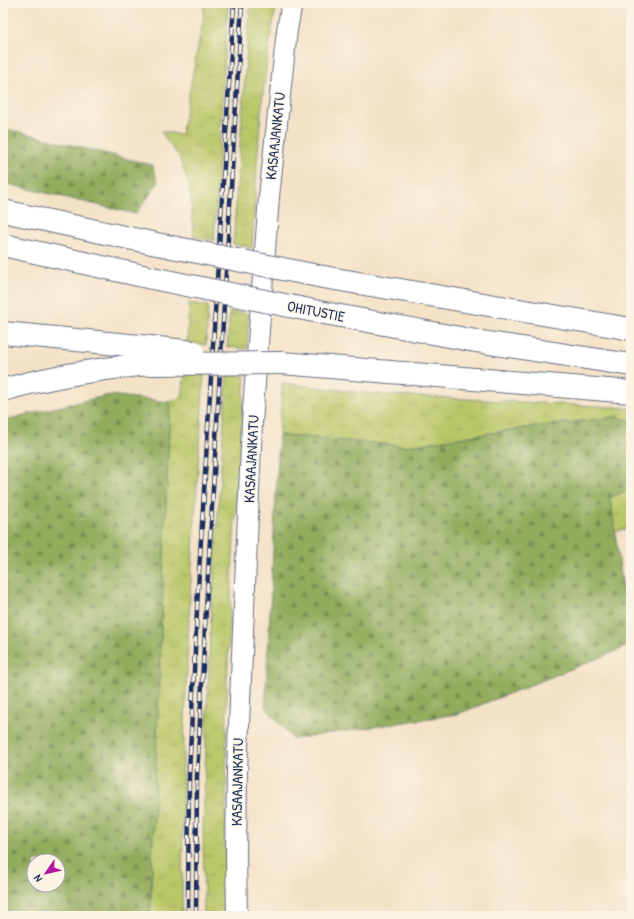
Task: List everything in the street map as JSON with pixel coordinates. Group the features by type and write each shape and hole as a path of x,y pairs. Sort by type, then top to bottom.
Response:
{"highway":[{"path":"3,211 152,243 323,277 631,328"},
{"name":"OHITUSTIE","path":"3,246 319,312 476,341 631,365"},
{"path":"3,334 149,356 315,365 631,392"},
{"path":"3,390 29,382 102,369 149,356"}],"street":[{"name":"KASAAJANKATU","path":"237,916 237,771 252,423 270,183 287,30 292,3"}],"green space":[{"path":"204,3 228,3 214,240 194,237 190,189 179,156 161,131 181,135 203,21"},
{"path":"250,3 277,3 271,33 263,94 252,248 233,244"},
{"path":"11,130 152,165 158,183 136,214 3,183 3,131"},
{"path":"189,303 208,306 206,345 187,342"},
{"path":"230,311 249,314 247,349 227,347"},
{"path":"185,373 204,374 190,597 183,766 182,916 150,916 170,402 182,397"},
{"path":"227,375 245,375 234,535 227,681 225,916 204,916 203,827 210,632"},
{"path":"282,383 372,394 615,407 631,409 631,421 617,417 517,429 406,446 279,435"},
{"path":"109,395 170,402 150,916 3,916 3,421"},
{"path":"617,417 631,421 631,489 610,497 631,645 458,714 293,739 265,707 279,435 406,446 517,429"},
{"path":"631,489 631,527 615,532 610,497"}],"railway":[{"path":"188,916 189,775 198,589 234,3"},
{"path":"196,916 197,776 242,3"}]}
